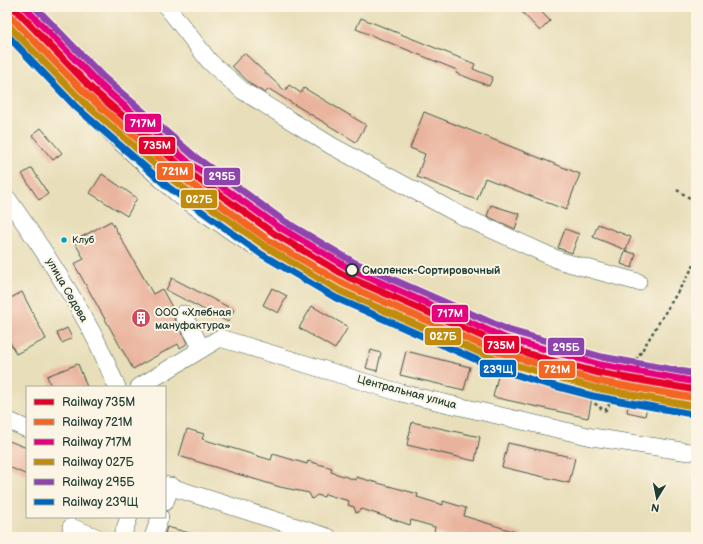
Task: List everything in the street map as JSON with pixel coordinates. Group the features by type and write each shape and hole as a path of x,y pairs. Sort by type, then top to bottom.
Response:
{"street":[{"path":"167,7 210,62 243,91 332,146 460,215 561,261 638,282"},
{"path":"7,27 117,138 180,196 253,246"},
{"name":"улица Седова","path":"7,198 46,252 94,336 117,386"},
{"path":"183,314 202,349"},
{"name":"Центральная улица","path":"141,386 220,338 401,393 592,436 690,452"},
{"path":"7,420 26,429"},
{"path":"166,496 168,485 328,537"},
{"path":"122,537 129,518"},
{"path":"153,537 160,518"},
{"path":"71,527 96,537"}],"path":[{"path":"677,190 696,202"},
{"path":"253,246 278,245 345,286 418,323 505,352 599,378 696,398"},
{"path":"586,383 600,392 594,403 605,411 696,262"}],"building":[{"path":"517,7 537,7 550,21 540,31"},
{"path":"361,18 475,64 473,69 493,77 489,86 456,73 457,70 356,29"},
{"path":"244,53 285,91 289,85 301,93 304,88 366,125 356,142 269,89 265,93 252,85 232,66"},
{"path":"424,112 580,174 566,210 485,178 477,200 417,177 425,154 410,148"},
{"path":"41,128 62,153 53,160 32,135"},
{"path":"32,168 48,194 39,200 22,174"},
{"path":"102,174 137,198 127,216 90,193"},
{"path":"491,205 520,214 515,229 487,216"},
{"name":"ООО «Хлебная мануфактура»","path":"111,221 153,294 162,289 174,311 174,319 188,343 180,348 178,344 133,369 74,264 84,259 74,241"},
{"path":"598,224 631,237 626,250 593,237"},
{"path":"565,229 579,234 572,253 558,248"},
{"path":"625,251 636,254 632,268 621,264"},
{"path":"172,278 234,310 228,322 166,290"},
{"path":"272,288 287,296 278,313 263,305"},
{"path":"22,292 46,339 16,354 7,336 7,300"},
{"path":"312,306 348,327 335,349 299,328"},
{"path":"67,328 72,338 62,343 57,333"},
{"path":"371,350 381,353 377,371 366,368"},
{"path":"406,351 470,367 464,390 400,375"},
{"path":"78,364 87,386 51,386 47,376"},
{"path":"499,372 593,393 588,418 493,397"},
{"path":"629,402 647,406 645,416 627,412"},
{"path":"412,422 480,437 475,461 407,445"},
{"path":"187,429 204,434 202,439 271,460 273,454 307,464 308,461 332,468 331,472 356,480 356,477 418,494 417,497 443,505 443,501 466,508 464,516 522,534 522,537 450,537 434,532 435,527 411,520 410,525 362,509 356,513 354,507 348,505 349,501 325,494 324,497 317,495 312,499 309,493 280,487 179,456"},
{"path":"7,440 26,448 26,475 7,466"},
{"path":"508,443 575,458 569,483 502,467"},
{"path":"167,527 193,534 193,537 164,537"}],"rail line":[{"name":"735М","path":"13,7 92,89 184,169 275,234 348,277 502,345 542,358 599,373 696,390"},
{"name":"717М","path":"24,7 98,83 189,163 279,227 352,270 505,338 601,365 696,382"},
{"name":"295Б","path":"35,7 103,77 194,156 284,221 355,263 508,330 602,357 696,374"},
{"name":"721М","path":"7,13 87,95 179,175 270,241 344,284 500,353 597,381 695,398"},
{"name":"027Б","path":"7,24 82,101 174,181 266,247 340,291 497,360 595,388 693,406"},
{"name":"239Щ","path":"7,35 76,107 168,187 261,254 336,298 495,368 536,381 593,396 692,414"}],"place":[{"name":"Клуб","path":"64,240"},
{"name":"Смоленск-Сортировочный","path":"352,270"},
{"name":"ООО «Хлебная мануфактура»","path":"141,318"}]}
